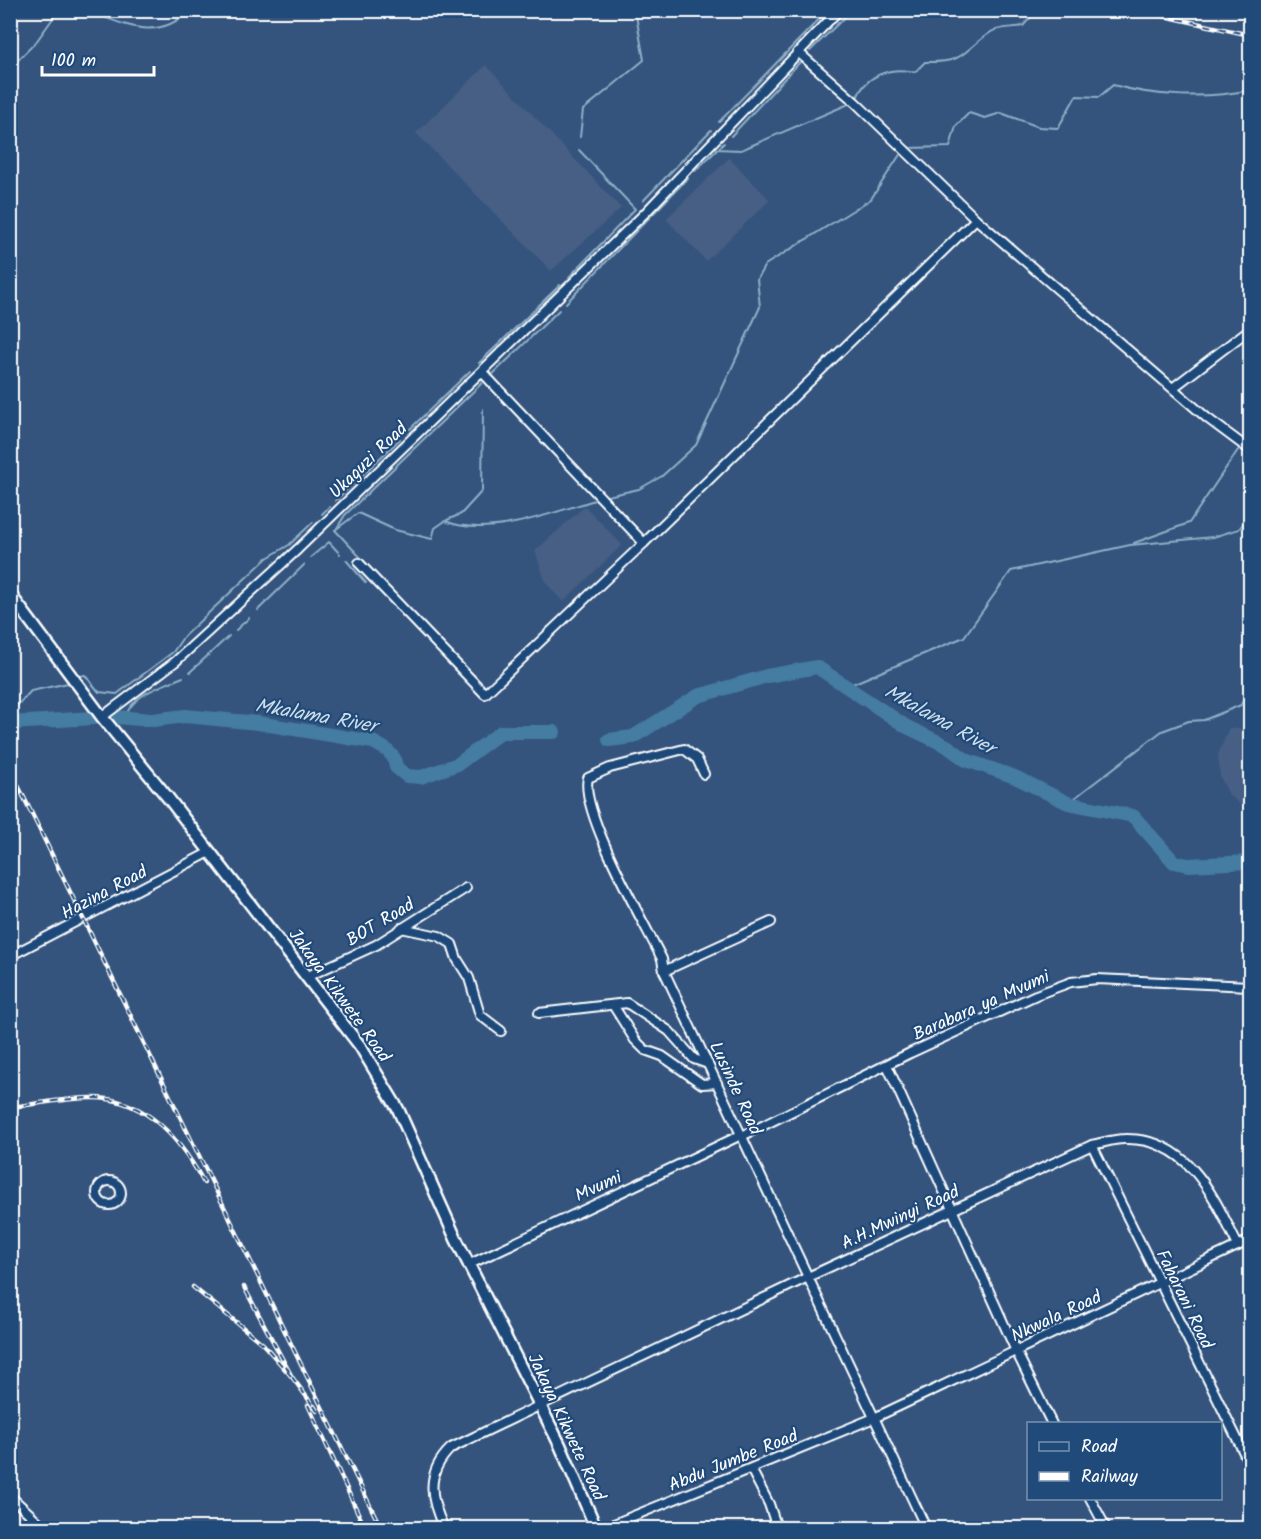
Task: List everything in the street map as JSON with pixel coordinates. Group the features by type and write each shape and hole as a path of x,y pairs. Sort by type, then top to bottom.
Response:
{"main road":[{"name":"Jakaya Kikwete Road","path":"10,594 102,717 360,1046 398,1109 468,1265 541,1406 596,1528"}],"street":[{"name":"Ukaguzi Road","path":"102,717 176,662 482,372 645,213 839,10"},
{"path":"798,51 855,102 976,219 1174,387 1207,418 1251,450"},
{"path":"359,563 485,694 644,543 976,219"},
{"path":"1174,387 1251,329"},
{"path":"482,372 644,543"},
{"name":"Lusinde Road","path":"704,774 697,759 684,749 610,768 588,778 585,789 603,839 662,959 664,971 926,1528"},
{"name":"Hazina Road","path":"10,956 210,852"},
{"name":"BOT Road","path":"306,977 366,950 466,888"},
{"path":"664,971 771,922"},
{"path":"401,928 439,936 452,944 457,959 469,978 480,1015 501,1031"},
{"name":"Barabara ya Mvumi","path":"741,1136 1036,995 1071,982 1097,979 1251,986"},
{"path":"539,1014 613,1005 632,1005 669,1031 694,1059 708,1064"},
{"path":"613,1005 635,1040 645,1050 662,1056 702,1084 717,1083"},
{"path":"887,1065 1016,1352 1051,1422"},
{"name":"Mvumi","path":"468,1265 741,1136"},
{"name":"A.H.Mwinyi Road","path":"444,1528 436,1511 432,1491 433,1472 442,1457 451,1449 953,1208 1092,1145 1124,1139 1145,1141 1174,1152 1202,1178 1238,1246"},
{"name":"Faharani Road","path":"1092,1145 1251,1466"},
{"name":"Nkwala Road","path":"874,1418 1251,1240"},
{"name":"Abdu Jumbe Road","path":"604,1528 874,1418"},
{"path":"751,1469 769,1504 777,1528"},
{"path":"10,1496 45,1528"},
{"path":"1091,1500 1106,1528"}],"shaded area":[{"path":"486,65 621,208 551,271 416,133"},
{"path":"729,158 770,200 706,261 666,219"},
{"path":"585,506 622,545 563,602 546,583 535,551"},
{"path":"1229,728 1250,729 1250,810 1244,808 1229,795 1220,777 1218,755"}],"waterway":[{"path":"23,10 30,10"},
{"path":"48,10 56,14"},
{"path":"10,68 36,42 56,14 67,10"},
{"path":"84,10 139,28 165,26 190,10"},
{"path":"580,137 583,110 644,60 635,10"},
{"path":"719,122 828,10"},
{"path":"810,51 852,10"},
{"path":"856,100 866,84 879,74 897,70 915,72 925,62 948,61 956,58 994,30 1023,26 1037,10"},
{"path":"731,136 800,62"},
{"path":"907,148 950,147 956,126 969,113 985,118 1001,113 1039,127 1058,128 1076,96 1099,97 1113,85 1146,92 1199,96 1250,90"},
{"path":"716,149 741,150 851,103"},
{"path":"643,201 711,130"},
{"path":"695,171 724,143"},
{"path":"569,277 635,209 579,150"},
{"path":"603,497 639,489 662,476 696,445 760,307 757,279 765,265 871,199 903,150"},
{"path":"566,303 688,178"},
{"path":"479,363 560,285"},
{"path":"491,376 559,310"},
{"path":"410,429 470,371"},
{"path":"337,528 345,515 482,383"},
{"path":"447,520 461,514 482,491 483,409"},
{"path":"1243,442 1250,419"},
{"path":"335,501 400,439"},
{"path":"1134,543 1189,523 1240,447"},
{"path":"335,530 358,513 395,530 432,539 435,528 445,521 462,526 501,525 521,522 598,499"},
{"path":"322,514 329,507"},
{"path":"845,687 964,637 1011,571 1130,545 1213,537 1239,529 1250,514"},
{"path":"80,676 85,675 99,692 117,694 173,652 184,636 267,558 289,545 313,522"},
{"path":"335,530 376,574"},
{"path":"311,557 329,542 340,554"},
{"path":"346,560 366,583"},
{"path":"258,610 304,565"},
{"path":"236,630 249,618"},
{"path":"190,672 229,636"},
{"name":"Mkalama River","path":"609,740 633,737 698,696 767,676 817,667 907,727 947,746 966,760 1015,777 1068,803 1133,816 1174,862 1189,865 1250,862"},
{"path":"124,719 134,703 148,692 183,677"},
{"path":"10,713 31,691 68,683"},
{"path":"1068,803 1162,731 1189,721 1204,720 1241,705 1250,686"},
{"name":"Mkalama River","path":"115,717 153,720 185,716 258,723 373,742 387,750 394,758 396,767 407,776 421,777 458,764 501,732 554,732"},
{"name":"Mkalama River","path":"10,723 94,718"}],"railway":[{"path":"1137,10 1250,35"},
{"path":"10,769 381,1528"},
{"path":"10,1107 93,1098 129,1105 160,1124 173,1137 204,1183"},
{"path":"193,1287 263,1344 292,1377 244,1287"},
{"path":"292,1377 317,1411 314,1406"},
{"path":"308,1405 365,1528"}]}
